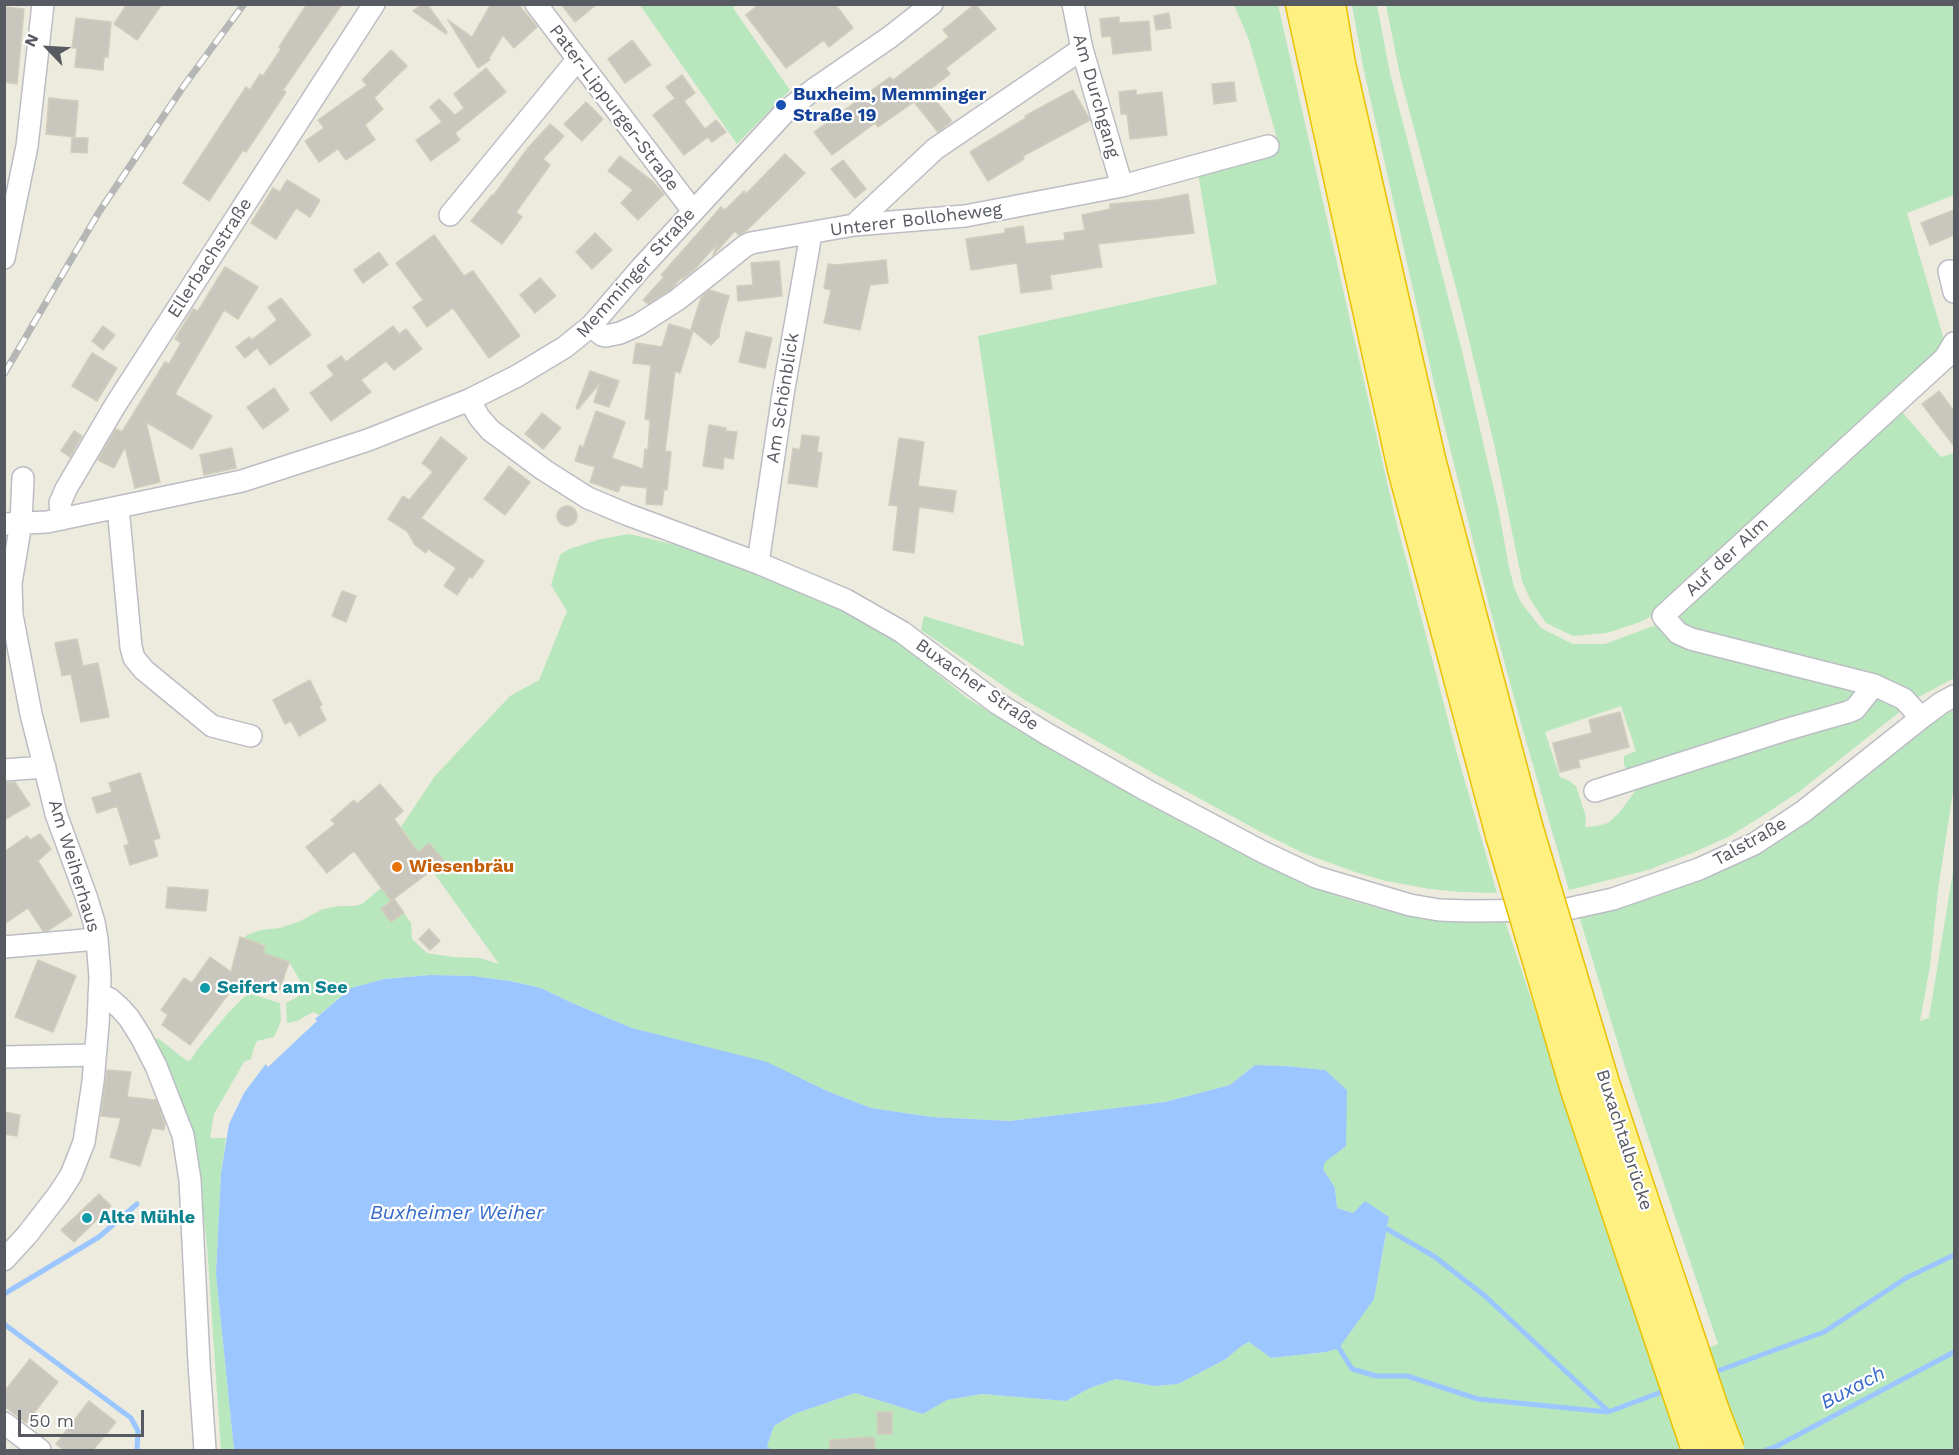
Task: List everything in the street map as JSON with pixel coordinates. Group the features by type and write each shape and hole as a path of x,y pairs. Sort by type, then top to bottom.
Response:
{"highway":[{"path":"1301,4 1403,469 1514,831"},
{"path":"1330,4 1343,75 1514,831"},
{"name":"Buxachtalbrücke","path":"1514,831 1576,1090 1697,1450"},
{"name":"Buxachtalbrücke","path":"1514,831 1604,1083 1709,1397 1729,1450"}],"street":[{"path":"4,258 27,146 43,4"},
{"name":"Ellerbachstraße","path":"62,519 60,503 66,489 116,404 374,4"},
{"name":"Pater-Lippurger-Straße","path":"536,4 693,211"},
{"name":"Memminger Straße","path":"13,524 62,519 242,481 368,440 470,400 550,357 591,326 693,211 797,102 864,57 932,4"},
{"name":"Am Durchgang","path":"1073,4 1082,49 1122,186"},
{"path":"854,225 935,149 1082,49"},
{"path":"450,215 577,60"},
{"name":"Unterer Bolloheweg","path":"591,326 606,336 638,325 677,300 745,246 768,239 811,234 854,225 965,216 1122,186 1268,146"},
{"name":"Am Schönblick","path":"758,563 783,394 811,234"},
{"path":"1949,271 1954,292"},
{"name":"Auf der Alm","path":"1921,718 1904,699 1874,685 1691,639 1678,633 1663,616 1945,358 1954,343"},
{"name":"Buxacher Straße","path":"470,400 478,417 490,430 544,470 588,498 758,563 846,600 902,632 997,703 1047,734 1148,791 1292,867 1334,884 1410,905 1439,910 1511,911"},
{"path":"13,524 23,478"},
{"path":"118,507 131,647 134,658 153,677 212,726 251,736"},
{"name":"Am Weiherhaus","path":"4,1260 27,1236 58,1195 79,1157 88,1126 99,994 97,939 86,896 56,813 28,698 11,608 13,524"},
{"path":"1595,791 1848,712 1855,709 1874,685"},
{"name":"Talstraße","path":"1511,911 1563,910 1613,899 1699,869 1745,848 1804,811 1921,718 1954,696"},
{"path":"4,770 45,767"},
{"path":"4,947 97,939"},
{"path":"99,994 110,999 120,1008 141,1037 156,1066 183,1135 190,1180 205,1450"},
{"path":"4,1057 95,1055"},
{"path":"6,1429 40,1450"}],"green space":[{"path":"640,5 736,5 733,8 790,90 737,144"},
{"path":"1234,5 1278,5 1396,521 1456,750 1497,893 1430,889 1386,881 1303,853 1151,772 1023,699 921,630 924,616 1024,646 978,336 1217,284 1198,173 1280,149 1249,40"},
{"path":"1352,5 1377,5 1390,73 1462,351 1498,507 1509,567 1520,601 1541,628 1573,644 1605,644 1656,625 1665,636 1695,646 1855,684 1859,698 1627,770 1624,765 1624,756 1636,751 1621,706 1545,732 1560,777 1576,786 1586,817 1585,827 1608,823 1619,813 1641,783 1884,695 1902,710 1800,791 1767,813 1730,836 1648,870 1569,890 1489,605 1435,388 1363,66"},
{"path":"1386,5 1954,5 1954,195 1907,213 1947,350 1662,611 1640,622 1607,633 1573,636 1546,623 1530,599 1522,581 1495,448 1461,307 1400,75"},
{"path":"1897,406 1941,457 1954,453 1954,678 1919,697 1690,635 1677,620 1677,612"},
{"path":"629,534 684,547 743,567 825,600 903,646 967,698 1015,728 1170,816 1295,880 1384,910 1456,921 1505,921 1656,1369 1718,1344 1631,1086 1579,916 1632,903 1691,884 1746,859 1790,833 1954,705 1954,785 1938,890 1930,966 1920,1021 1929,1018 1954,865 1954,1450 771,1450 767,1446 774,1426 794,1414 855,1393 923,1414 947,1400 982,1394 1066,1401 1090,1388 1116,1379 1154,1386 1178,1384 1226,1359 1250,1342 1271,1358 1326,1352 1374,1299 1389,1217 1353,1213 1337,1208 1335,1188 1323,1169 1325,1070 1255,1065 1230,1085 1165,1102 1009,1121 932,1117 871,1108 827,1091 632,1028 541,988 510,981 473,976 430,975 384,979 351,988 319,1015 313,1012 297,1021 287,1023 286,1003 305,989 289,962 263,953 265,945 243,939 261,930 280,928 300,921 323,909 362,904 381,888 391,901 382,909 391,922 404,913 411,923 412,939 427,953 480,958 499,964 401,827 435,776 510,696 539,680 567,611 551,585 560,555 569,549 601,539"},
{"path":"248,993 280,1003 281,1021 274,1037 257,1041 251,1059 244,1062 214,1114 210,1138 226,1138 221,1173 216,1274 234,1450 221,1450 207,1246 200,1186 151,1041 153,1038 159,1039 187,1061 191,1060 229,1012"}],"water":[{"name":"Buxheimer Weiher","path":"430,975 473,976 541,988 632,1028 767,1062 827,1091 871,1108 932,1117 1009,1121 1165,1102 1230,1085 1255,1065 1325,1070 1347,1090 1346,1146 1325,1162 1323,1169 1335,1188 1337,1208 1353,1213 1365,1201 1389,1217 1374,1299 1339,1348 1326,1352 1271,1358 1249,1342 1226,1359 1178,1384 1154,1386 1116,1379 1090,1388 1066,1401 982,1394 947,1400 923,1414 855,1393 794,1414 774,1426 767,1446 771,1450 234,1450 216,1274 221,1173 229,1124 244,1093 265,1065 351,988 384,979"}],"pier":[{"path":"313,1017 317,1021 268,1067 264,1062"}],"building":[{"path":"127,4 162,4 137,40 114,24"},
{"path":"307,4 342,4 283,90 286,92 246,152 243,150 209,201 183,183 246,87 250,90 260,74 263,76"},
{"path":"422,4 427,4 447,32 446,34 413,11"},
{"path":"491,4 518,4 537,27 514,48 503,35 489,58 490,60 478,68 448,20 472,37"},
{"path":"561,4 597,4 575,22"},
{"path":"759,4 835,4 853,28 829,47 824,40 786,68 746,15"},
{"path":"975,4 996,29 946,68 950,74 928,91 952,121 938,132 914,102 878,127 875,123 832,155 814,132 890,77 893,80 949,37 943,30"},
{"path":"4,7 24,9 17,84 4,82"},
{"path":"1169,13 1171,28 1156,30 1154,16"},
{"path":"1119,17 1119,23 1149,21 1151,50 1113,54 1111,36 1102,37 1100,19"},
{"path":"76,18 111,22 108,57 104,57 103,70 75,67 77,48 72,48"},
{"path":"632,40 651,65 625,83 608,59"},
{"path":"391,50 407,66 374,98 383,109 365,125 375,140 346,160 338,149 319,162 305,141 324,128 318,120 367,85 362,80"},
{"path":"486,68 506,92 455,133 460,140 431,161 416,140 442,122 430,107 439,99 455,115 464,108 454,94"},
{"path":"682,75 695,93 684,101 705,129 716,120 726,132 712,142 708,137 684,155 653,115 675,98 666,87"},
{"path":"1234,82 1236,101 1214,104 1212,84"},
{"path":"1073,90 1090,120 1023,156 1024,159 988,181 970,152 1026,118 1025,116"},
{"path":"1136,90 1136,95 1162,92 1167,135 1130,139 1127,114 1121,114 1119,92"},
{"path":"49,98 78,101 75,137 46,134"},
{"path":"586,102 603,119 582,141 564,124"},
{"path":"550,124 564,136 543,159 550,165 516,212 522,217 502,244 471,221 493,196 528,148"},
{"path":"72,138 88,138 87,153 71,152"},
{"path":"785,154 805,173 746,231 739,235 735,231 713,255 717,244 693,271 682,279 683,276 670,290 648,304 643,300 664,277 661,275 721,207 725,210 744,191 746,194"},
{"path":"620,156 651,180 664,194 638,220 621,203 633,190 608,171"},
{"path":"843,160 866,189 855,198 831,169"},
{"path":"287,180 320,200 310,217 296,208 276,239 251,223 273,188 280,192"},
{"path":"1188,194 1194,233 1098,244 1102,267 1050,275 1052,289 1021,293 1017,263 971,270 966,239 1005,233 1005,229 1023,226 1026,244 1065,240 1064,233 1085,230 1082,215 1110,209 1110,204 1157,200"},
{"path":"1954,210 1954,235 1930,245 1921,223"},
{"path":"595,233 612,250 592,269 576,252"},
{"path":"434,235 464,276 473,271 520,336 489,358 453,308 427,327 413,307 423,300 396,263"},
{"path":"379,252 388,265 363,283 354,270"},
{"path":"886,260 888,283 870,285 860,330 824,323 831,290 824,288 828,264"},
{"path":"779,261 782,296 738,301 737,286 753,285 751,263"},
{"path":"225,267 258,287 238,319 224,310 175,394 212,416 192,449 146,422 160,482 135,488 125,447 114,468 98,460 116,429 122,432 165,362 169,364 181,343 175,339 193,309 198,311"},
{"path":"540,278 556,296 535,313 520,295"},
{"path":"709,290 729,296 719,337 711,345 691,329 701,298"},
{"path":"281,298 311,335 270,365 257,348 245,358 236,347 249,337 252,340 277,320 268,307"},
{"path":"669,324 693,331 680,373 675,371 665,451 671,452 667,490 664,489 662,505 646,504 647,488 621,485 618,492 590,482 595,467 575,461 580,445 583,448 596,411 625,422 612,458 643,469 645,449 648,450 650,420 645,419 651,365 633,363 636,343 662,347"},
{"path":"103,326 115,335 103,350 92,341"},
{"path":"393,326 399,334 406,329 422,349 394,370 386,361 361,380 371,392 331,421 310,393 334,375 327,366 341,356 346,362"},
{"path":"746,332 772,338 765,368 739,362"},
{"path":"92,353 117,368 97,401 72,386"},
{"path":"590,371 619,381 609,407 594,402 600,383 578,409 576,408"},
{"path":"274,388 289,410 263,429 247,407"},
{"path":"1939,391 1954,411 1954,446 1922,404"},
{"path":"542,413 561,428 543,449 525,434"},
{"path":"709,425 737,432 733,459 724,457 723,469 703,466"},
{"path":"74,431 82,436 70,457 61,451"},
{"path":"802,435 819,437 817,452 822,453 817,487 788,483 793,448 800,450"},
{"path":"441,437 467,458 421,518 484,561 457,595 444,586 456,568 428,549 426,553 415,545 407,531 388,519 403,496 409,500 433,472 422,463"},
{"path":"899,438 924,442 918,486 956,491 953,512 919,507 914,553 893,550 898,506 889,505"},
{"path":"232,448 236,468 204,475 200,455"},
{"path":"509,466 530,482 505,515 484,499"},
{"path":"567,506 574,509 577,516 574,523 567,526 560,523 557,516 560,509"},
{"path":"342,591 356,596 346,622 332,616"},
{"path":"77,639 83,666 98,663 109,717 81,722 71,674 62,676 55,643"},
{"path":"310,680 322,705 319,706 326,720 299,736 291,721 285,724 273,700"},
{"path":"1620,712 1629,747 1578,760 1580,767 1560,772 1553,743 1592,733 1589,720"},
{"path":"140,773 160,838 153,840 158,856 130,865 124,846 129,844 117,806 97,813 92,798 112,792 109,783"},
{"path":"15,782 30,805 4,820 4,783"},
{"path":"380,784 403,811 394,819 418,852 429,843 444,861 391,901 354,851 327,873 306,847 335,824 331,820 354,800 357,804"},
{"path":"40,834 51,849 38,861 72,915 47,931 43,931 28,908 4,924 4,852 27,836 30,840"},
{"path":"168,887 208,890 206,911 166,908"},
{"path":"394,899 404,913 391,922 381,909"},
{"path":"429,929 440,941 430,950 419,939"},
{"name":"Seifert am See","path":"240,937 265,946 263,953 289,962 279,992 239,980 190,1045 162,1025 168,1015 161,1010 184,978 192,983 210,957 231,972"},
{"path":"38,960 76,976 53,1032 15,1017"},
{"path":"107,1070 131,1072 127,1097 156,1100 165,1124 164,1130 152,1128 140,1166 110,1157 121,1118 101,1116"},
{"path":"4,1112 20,1115 17,1136 4,1134"},
{"name":"Alte Mühle","path":"99,1194 111,1206 74,1242 61,1230"},
{"path":"30,1359 58,1382 26,1423 4,1406 4,1392"},
{"path":"89,1401 116,1422 93,1450 64,1450 56,1444"},
{"path":"877,1412 892,1412 892,1434 878,1434"},
{"path":"874,1437 875,1450 830,1450 830,1440"}],"waterway":[{"path":"4,1294 99,1237 137,1204"},
{"path":"1383,1229 1387,1229 1435,1257 1485,1296 1607,1410"},
{"path":"1712,1373 1824,1332 1906,1278 1954,1255"},
{"path":"4,1324 131,1418 138,1431 137,1450"},
{"path":"1335,1346 1339,1348 1352,1369 1376,1376 1407,1376 1478,1399 1608,1412 1667,1390"},
{"name":"Buxach","path":"1766,1450 1954,1352"}],"railway":[{"path":"4,374 99,212 183,87 244,4"}],"place":[{"name":"Buxheim, Memminger Straße 19","path":"781,105"},
{"name":"Wiesenbräu","path":"397,867"},
{"name":"Seifert am See","path":"205,988"},
{"name":"Alte Mühle","path":"87,1218"}]}
